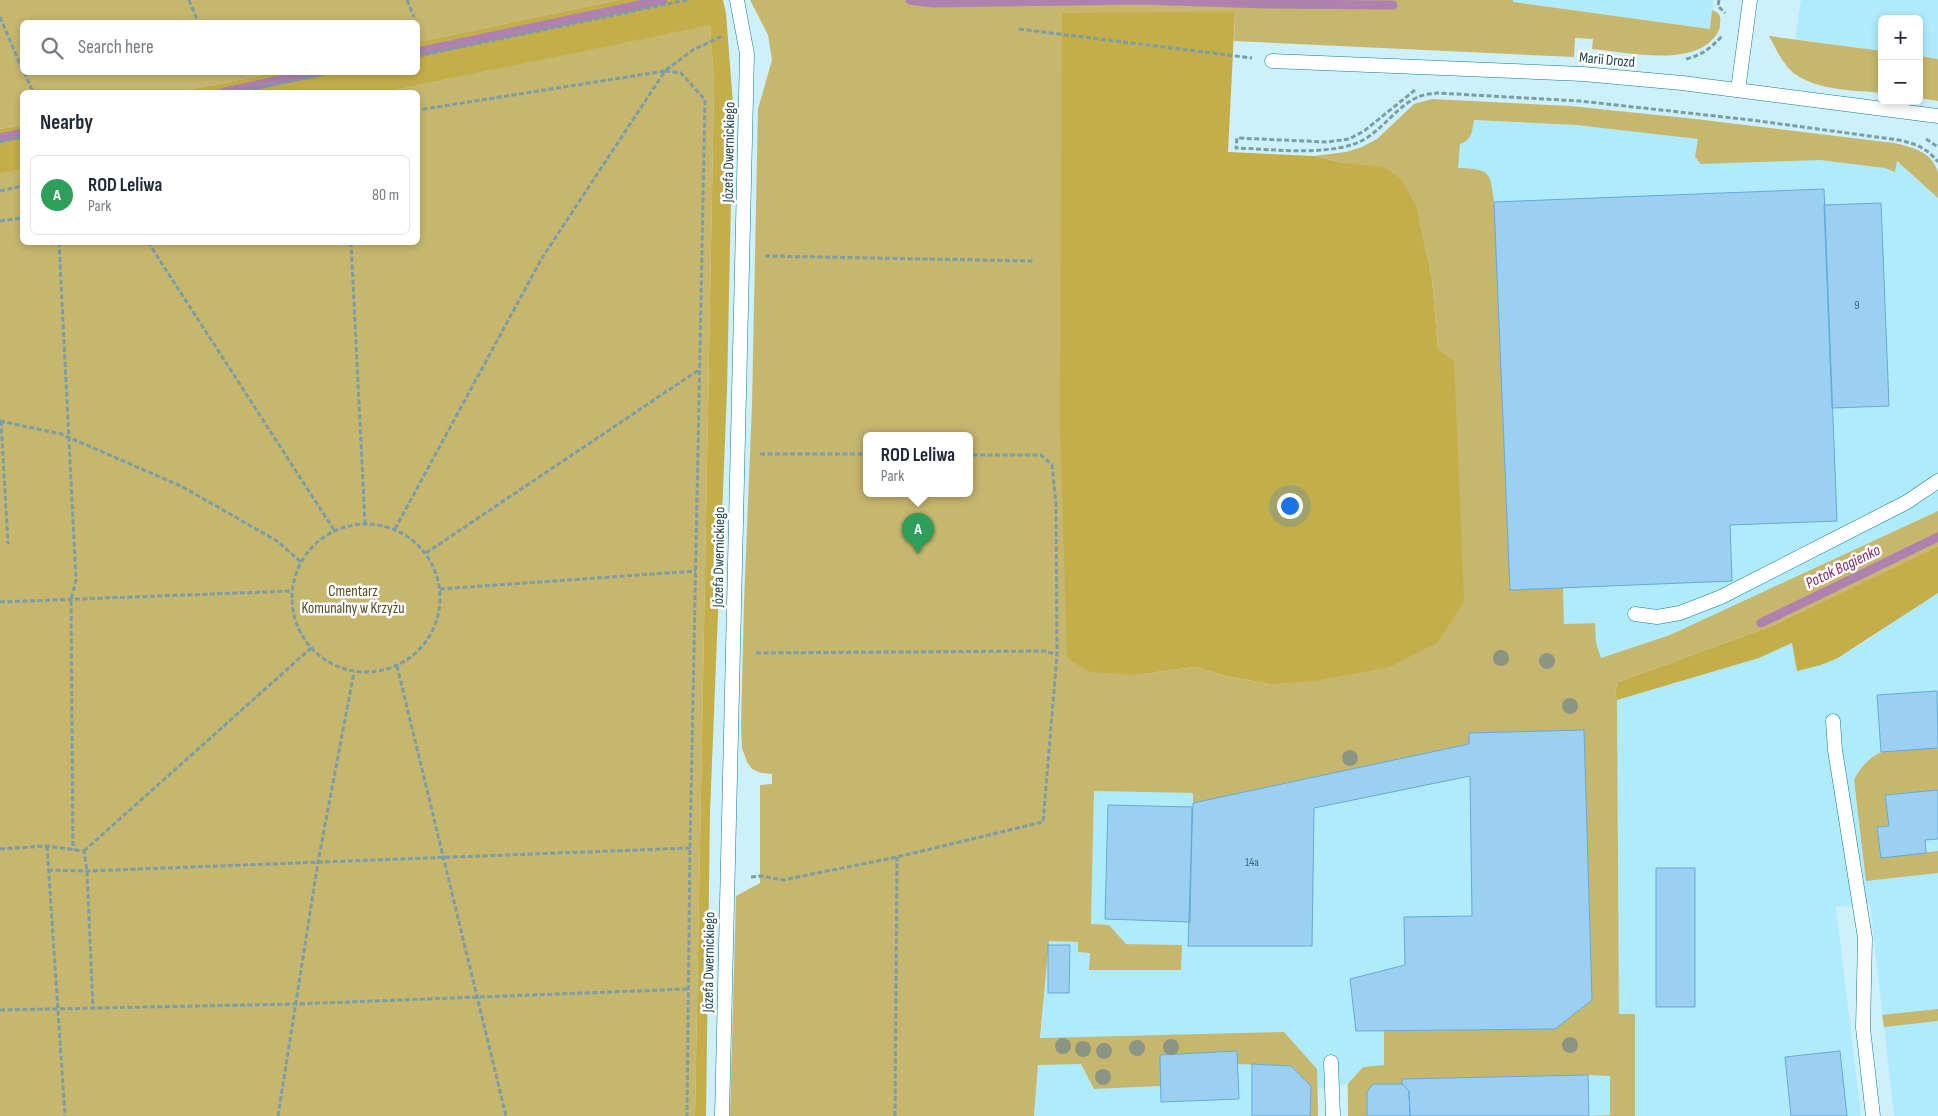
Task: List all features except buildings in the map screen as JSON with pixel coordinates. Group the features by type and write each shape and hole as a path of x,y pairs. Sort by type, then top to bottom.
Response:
{"lane":[{"name":"Józefa Dwernickiego","path":"722,1116 747,54 737,0"},
{"path":"1738,90 1750,0"},
{"name":"Marii Drozd","path":"1272,61 1583,74 1682,83 1938,116"},
{"path":"1635,614 1657,617 1680,613 1721,597 1907,502 1938,481"},
{"path":"1833,720 1835,750 1865,938 1863,1028 1873,1116"},
{"path":"1331,1062 1333,1116"}],"path":[{"path":"189,0 197,20"},
{"path":"407,0 414,17"},
{"path":"420,56 687,0"},
{"path":"1719,0 1718,6 1725,14 1726,19"},
{"path":"0,17 20,64"},
{"path":"1019,29 1272,61"},
{"path":"1683,60 1696,57 1709,50 1724,30"},
{"path":"395,529 542,258 665,71 692,50 729,34 743,33"},
{"path":"420,110 665,71 681,73 706,100 690,848 687,1116"},
{"path":"25,75 32,90"},
{"path":"248,90 320,75"},
{"path":"1417,88 1364,131 1349,139 1326,142 1237,138 1236,148 1299,151 1333,149 1352,145 1368,138 1404,106 1420,96 1437,93 1598,103 1742,119 1899,140 1920,145 1932,153 1938,162"},
{"path":"0,142 20,137"},
{"path":"1924,137 1938,147"},
{"path":"0,191 20,186"},
{"path":"0,221 20,218"},
{"path":"59,245 76,580 71,600 73,850"},
{"path":"150,245 334,530"},
{"path":"352,245 365,523"},
{"path":"743,256 1034,261"},
{"path":"426,553 700,369"},
{"path":"8,544 1,421 60,434 181,486 277,541 301,562"},
{"path":"738,454 863,454"},
{"path":"728,880 760,876 783,880 897,858 1043,822 1057,656 1056,504 1052,465 1042,455 973,455"},
{"path":"365,523 395,529 412,540 426,553 435,570 440,589 439,612 431,634 417,653 397,666 376,672 354,672 331,664 311,648 299,632 292,612 294,576 301,562 315,544 334,530 365,523"},
{"path":"440,589 696,571"},
{"path":"0,602 292,591"},
{"path":"0,849 47,846 84,851 311,648"},
{"path":"733,654 1045,651 1057,656"},
{"path":"397,666 506,1116"},
{"path":"278,1116 318,862 354,672"},
{"path":"47,846 65,1116"},
{"path":"48,870 87,871 690,848"},
{"path":"84,851 87,871 93,1008"},
{"path":"894,1116 897,858"},
{"path":"0,1010 296,1004 688,989"}],"shaded area":[{"path":"618,0 723,0 726,13 733,104 727,391 710,812 706,1116 695,1116 714,83 710,25 396,90 188,90 263,75 420,75 420,42"},
{"path":"1513,0 1713,0 1710,29 1513,2"},
{"path":"1801,0 1938,0 1938,59 1923,57 1923,15 1878,15 1878,50 1795,39"},
{"path":"1235,12 1228,152 1314,156 1344,163 1385,167 1402,180 1417,208 1432,279 1438,349 1454,360 1464,602 1438,642 1390,667 1315,681 1269,684 1221,675 1195,667 1134,675 1090,672 1067,658 1060,425 1062,13"},
{"path":"1445,119 1576,125 1897,161 1938,198 1938,511 1670,635 1601,658 1465,647"},
{"path":"20,125 20,169 0,174 0,129"},
{"path":"1938,546 1938,593 1838,658 1821,665 1797,671 1792,643 1759,658 1617,700 1615,693 1618,682 1774,625"},
{"path":"1938,593 1938,1116 1894,1116 1870,904 1836,907 1861,1116 1348,1116 1347,1084 1318,1089 1318,1116 1034,1116 1049,941 1078,942 1090,953 1090,970 1181,969 1182,945 1126,944 1109,925 1091,924 1094,791 1193,793 1193,802 1469,744 1469,733 1584,730 1592,1000 1555,1029 1384,1031 1384,1065 1635,1014 1619,1014 1617,700 1759,658 1792,643 1821,665 1838,658 1865,642"}],"green space":[{"path":"0,0 618,0 420,42 420,20 20,20 20,75 263,75 188,90 20,90 20,125 0,129"},
{"path":"750,0 1513,0 1513,2 1710,29 1712,10 1719,15 1719,30 1713,39 1697,50 1684,54 1653,55 1592,49 1593,39 1575,38 1574,57 1234,41 1235,12 1134,675 1195,667 1221,675 1269,684 1454,360 1438,349 1432,279 1417,208 1344,163 1314,156 1346,152 1362,147 1377,139 1414,104 1432,99 1570,106 1894,143 1915,149 1932,160 1938,173 1938,198 1897,161 1895,172 1885,168 1820,160 1701,164 1695,157 1698,139 1576,125 1474,120 1469,138 1460,144 1458,168 1483,171 1487,174 1490,178 1494,202 1510,590 1563,588 1564,624 1595,623 1596,643 1601,658 1670,635 1938,511 1938,546 1774,625 1618,682 1615,693 1617,700 1619,1014 1635,1014 1635,1116 1589,1116 1610,1115 1610,1076 1588,1075 1402,1079 1402,1084 1373,1084 1367,1092 1367,1116 1348,1116 1348,1084 1363,1067 1384,1065 1384,1031 1555,1029 1592,1000 1584,730 1469,733 1469,744 1193,803 1193,793 1094,791 1091,924 1109,925 1126,944 1182,945 1181,970 1089,970 1090,953 1078,952 1078,942 1049,941 1040,1038 1284,1032 1317,1069 1318,1116 1310,1116 1311,1086 1292,1066 1237,1064 1236,1051 1160,1055 1161,1086 1094,1089 1081,1064 1038,1065 1034,1116 730,1116 736,896 760,883 760,785 772,784 772,774 761,773 752,769 747,762 742,748 741,727 752,404 758,109 772,60 768,35"},
{"name":"Cmentarz Komunalny w Krzyżu","path":"710,24 714,83 695,1116 0,1116 0,174 20,169 20,245 420,245 420,90 396,90"},
{"path":"1769,36 1878,50 1878,93 1837,89 1804,80 1787,66"},
{"path":"1923,57 1938,59 1938,101 1923,99"},
{"path":"1938,748 1938,790 1886,795 1889,826 1877,827 1881,857 1938,851 1938,873 1866,881 1854,780 1856,776 1869,760 1882,752 1901,749"},
{"path":"1938,1009 1938,1021 1884,1027 1882,1015"}],"waterway":[{"path":"420,52 663,0"},
{"path":"910,0 933,3 1142,0 1265,4 1393,5"},
{"path":"234,90 305,75"},
{"path":"0,138 20,133"},
{"name":"Potok Bagienko","path":"1761,623 1938,537"}],"place":[{"name":"ROD Leliwa","path":"918,554"}]}
